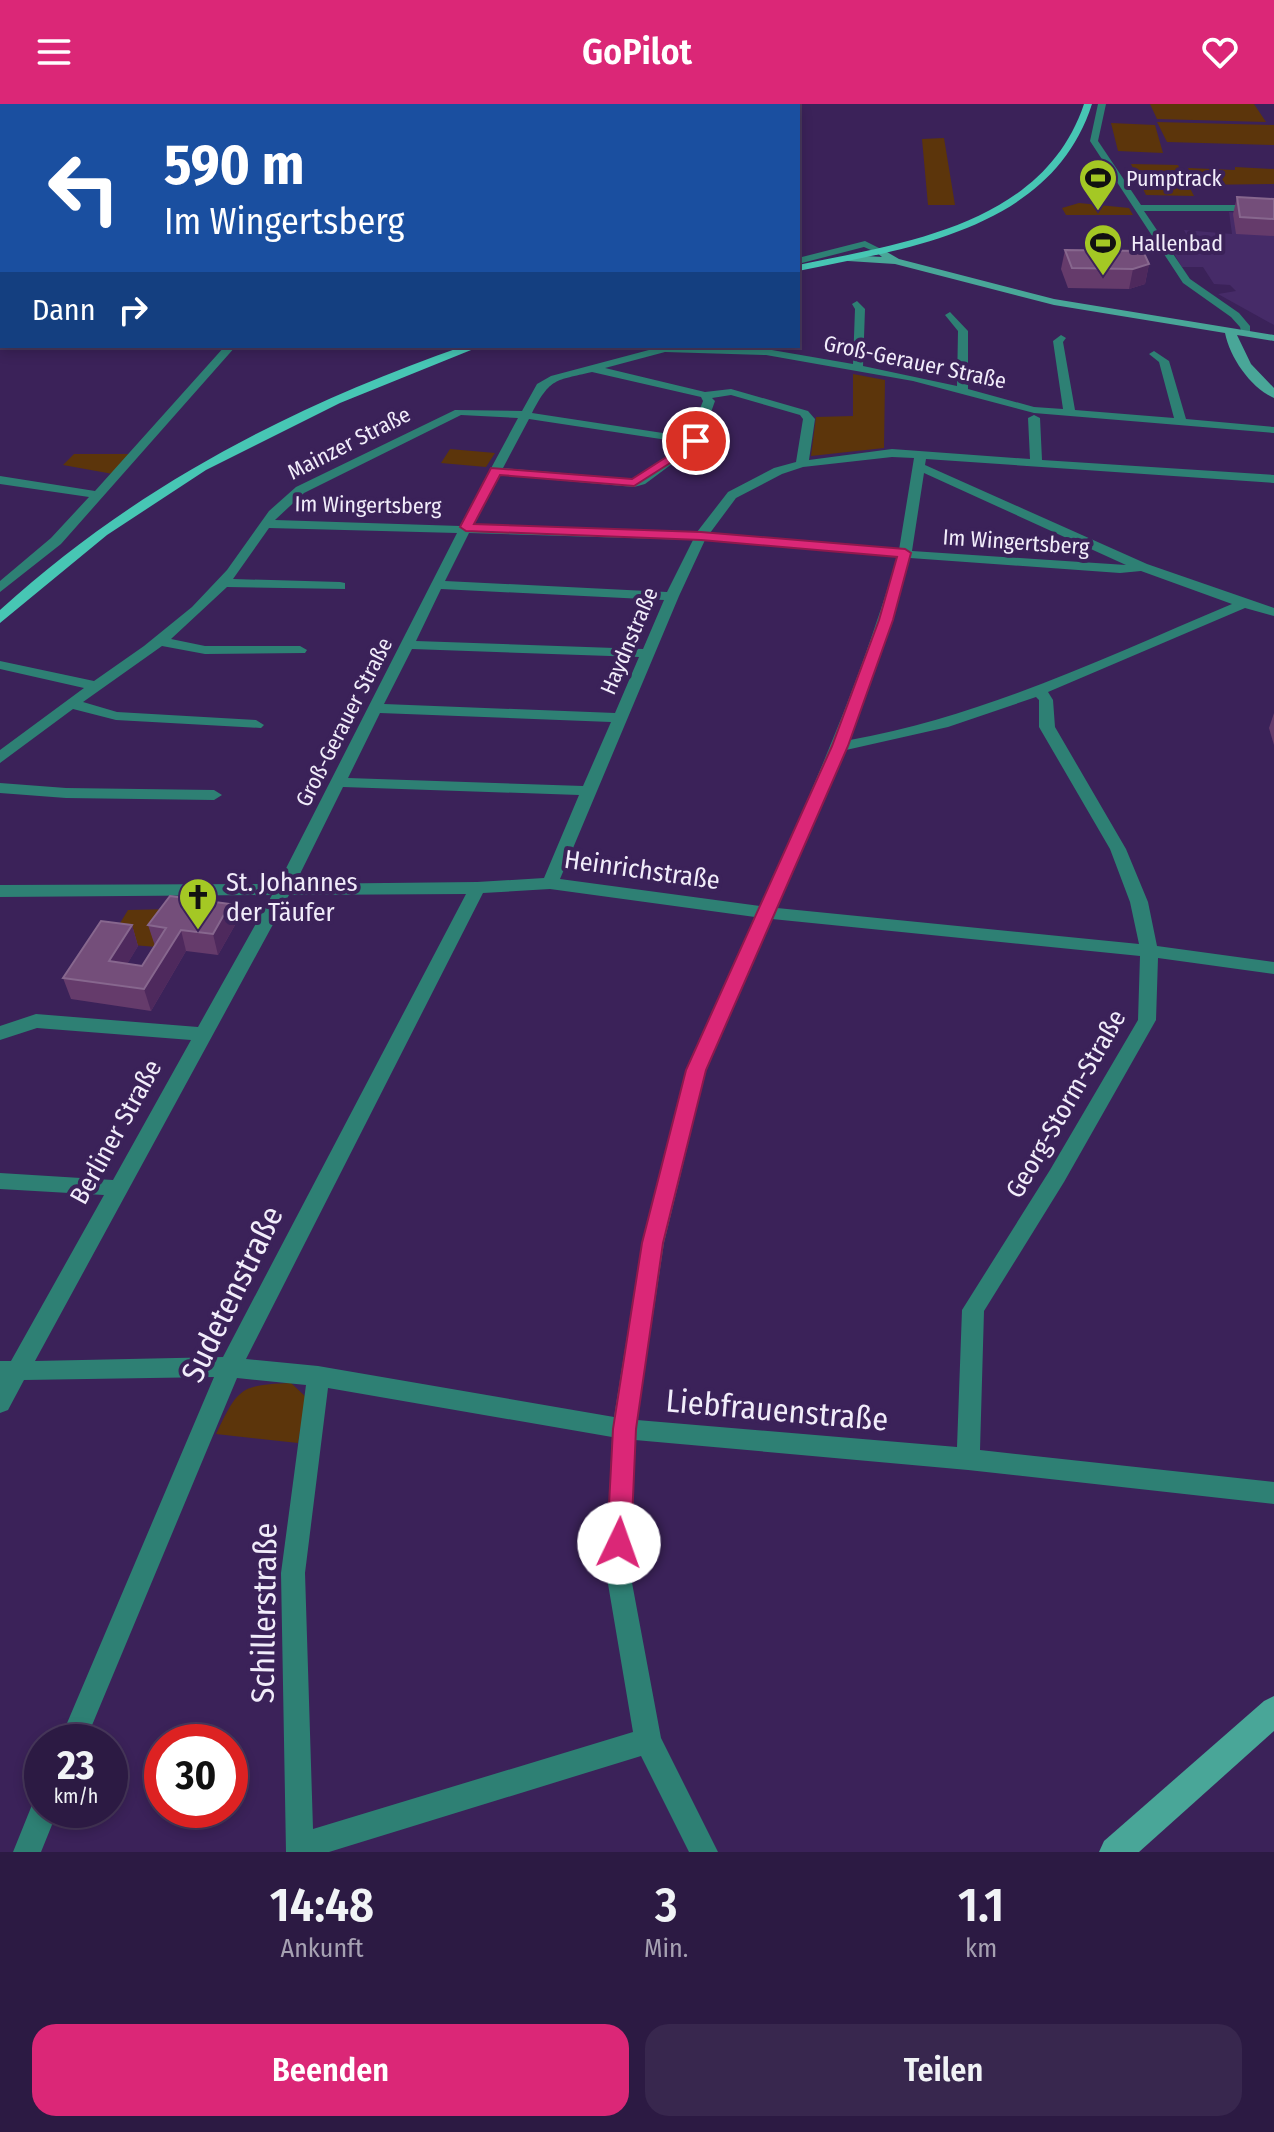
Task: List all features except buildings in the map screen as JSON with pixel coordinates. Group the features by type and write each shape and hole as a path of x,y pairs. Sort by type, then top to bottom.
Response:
{"main road":[{"path":"800,268 909,243 982,216 1037,184 1068,150 1088,104"},
{"path":"901,259 909,243"},
{"path":"880,251 932,271 1054,302 1274,338"},
{"path":"848,258 901,259"},
{"path":"1230,331 1243,360 1257,380 1274,394"},
{"path":"1243,360 1246,333"},
{"path":"0,618 116,522 217,459 343,396 470,348"},
{"path":"1115,1852 1274,1711"}],"street":[{"path":"1102,104 1094,141 1186,281 1243,324 1246,333"},
{"path":"1138,208 1274,208"},
{"path":"800,260 865,244 880,251"},
{"path":"857,304 860,309 858,368"},
{"path":"1223,307 1230,331"},
{"path":"950,315 963,331 962,389"},
{"path":"1061,338 1058,341 1070,415"},
{"path":"0,588 56,541 229,348"},
{"name":"Groß-Gerauer Straße","path":"284,889 525,415 541,386 555,378 665,349 766,349 962,389 1034,410 1274,430"},
{"path":"1154,354 1164,361 1181,422"},
{"path":"591,368 705,395 731,392 804,413 809,419 802,464"},
{"path":"496,471 634,483 696,441 709,401 705,395"},
{"name":"Mainzer Straße","path":"0,758 70,703 158,641 223,583 280,503 300,490 459,412 525,415 696,441"},
{"path":"1034,418 1036,462"},
{"name":"Haydnstraße","path":"550,883 672,596 701,536 732,495 778,471 846,456 1036,462 1274,479"},
{"path":"704,1852 648,1741 618,1572 624,1429 653,1243 696,1070 840,746 886,620 905,553 921,460 1142,567 1274,612"},
{"path":"0,480 99,495"},
{"name":"Im Wingertsberg","path":"265,524 466,527 701,536 1025,564 1120,569 1142,567"},
{"path":"223,583 340,586"},
{"path":"438,585 672,596"},
{"path":"840,746 924,730 1037,689 1244,604"},
{"path":"158,641 205,650 300,650"},
{"path":"407,645 649,653"},
{"path":"0,665 95,686"},
{"name":"Georg-Storm-Straße","path":"968,1459 973,1310 1041,1202 1147,1020 1149,951 1139,902 1118,849 1047,727 1046,700 1037,689"},
{"path":"70,703 116,716 256,725"},
{"path":"375,708 621,718"},
{"path":"336,782 589,791"},
{"path":"0,788 66,793 214,795"},
{"name":"Heinrichstraße","path":"0,891 477,888 550,883 768,913 1149,951 1274,968"},
{"name":"Sudetenstraße","path":"80,1724 230,1367 477,888"},
{"name":"Berliner Straße","path":"0,1403 9,1371 118,1188 284,889"},
{"path":"0,1033 36,1021 202,1034"},
{"path":"0,1181 118,1188"},
{"name":"Liebfrauenstraße","path":"9,1371 230,1367 318,1376 624,1429 968,1459 1274,1493"},
{"name":"Schillerstraße","path":"299,1850 293,1573 318,1376"},
{"path":"299,1850 648,1741"},
{"path":"27,1852 37,1828"}],"shaded area":[{"path":"1150,104 1254,104 1266,122 1157,119"},
{"path":"1157,122 1274,125 1274,145 1167,142"},
{"path":"1111,123 1155,125 1163,153 1118,151"},
{"path":"944,138 955,205 928,205 922,139"},
{"path":"1131,164 1178,165 1194,196 1146,195"},
{"path":"1235,167 1274,169 1274,184 1196,185 1188,168 1235,170"},
{"name":"Pumptrack","path":"1079,203 1129,208 1133,215 1066,215 1062,208"},
{"path":"1229,212 1274,215 1274,325 1218,294 1236,291 1230,285 1214,284 1203,267 1182,267 1168,244 1191,244 1184,230 1232,234"},
{"path":"853,374 885,380 884,448 811,456 816,417 853,416"},
{"path":"450,449 495,453 486,467 441,463"},
{"path":"74,454 130,454 113,474 63,465"},
{"path":"174,909 157,947 108,943 128,910"},
{"path":"291,1383 306,1397 298,1443 216,1434 230,1407 243,1392 261,1385"}],"place":[{"name":"Pumptrack","path":"1098,212"},
{"name":"Hallenbad","path":"1103,277"},
{"name":"St. Johannes der Täufer","path":"198,931"}],"route":[{"path":"619,1543 624,1429 653,1243 696,1070 840,746 886,620 905,553 701,536 466,527 496,471 634,483 696,441"}]}
